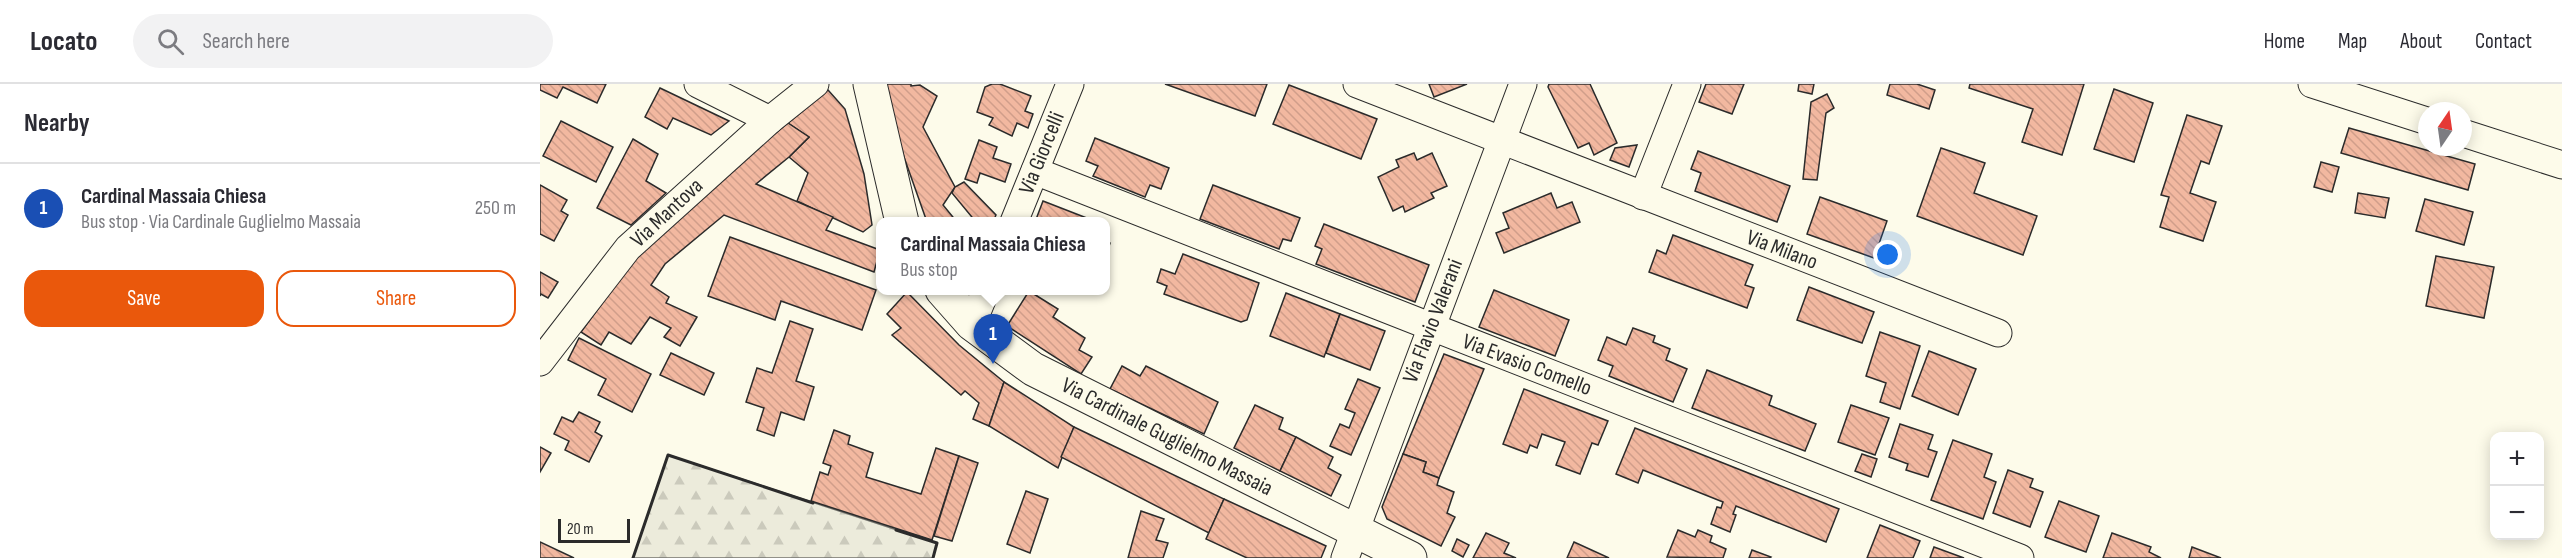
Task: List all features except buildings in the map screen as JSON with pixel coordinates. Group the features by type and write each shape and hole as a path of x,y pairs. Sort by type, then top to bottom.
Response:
{"main road":[{"path":"870,84 901,217"},
{"name":"Via Cardinale Guglielmo Massaia","path":"946,295 972,324 1033,369 1350,545 1410,558"}],"street":[{"path":"698,84 770,120"},
{"name":"Via Mantova","path":"540,362 628,248 770,120 815,84"},
{"name":"Via Giorcelli","path":"1016,217 1070,84"},
{"name":"Via Milano","path":"1357,84 1998,333"},
{"name":"Via Flavio Valerani","path":"1350,545 1523,84"},
{"path":"1643,196 1687,84"},
{"path":"2312,84 2418,118"},
{"path":"2472,136 2562,165"},
{"name":"Via Evasio Comello","path":"1035,171 2020,558"},
{"path":"972,324 984,295"}],"green space":[{"path":"668,455 937,543 933,558 633,558"}],"wall":[{"path":"633,558 668,455 813,503"},
{"path":"896,530 937,543 933,558"}],"place":[{"name":"Cardinal Massaia Chiesa","path":"993,364"}]}
